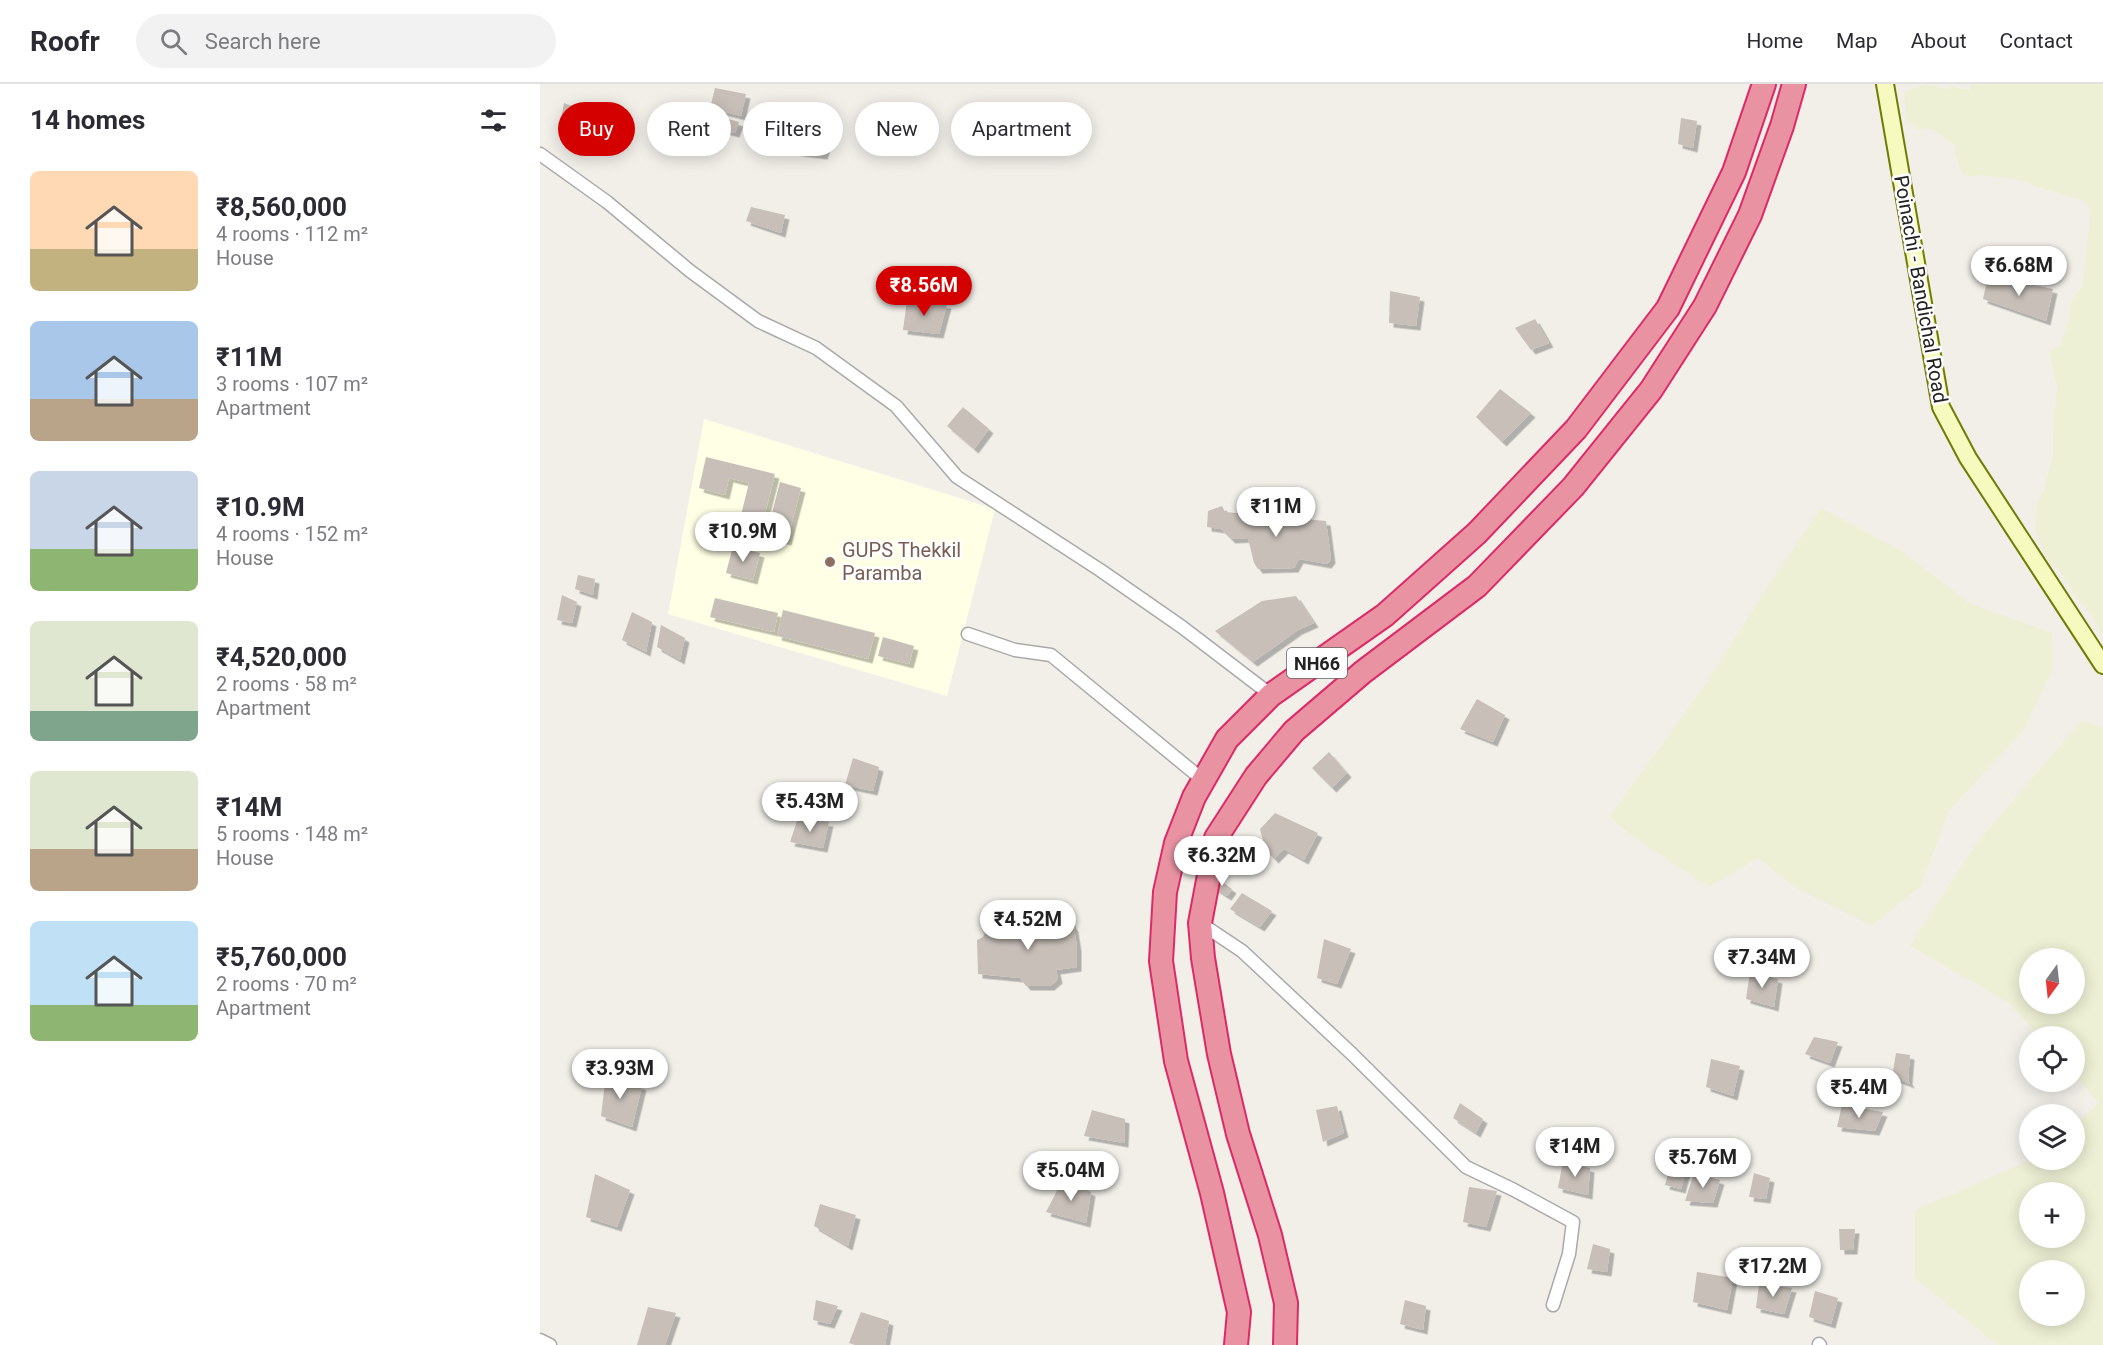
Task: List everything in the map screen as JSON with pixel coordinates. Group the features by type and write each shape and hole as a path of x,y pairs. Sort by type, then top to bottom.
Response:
{"highway":[{"name":"NH66","path":"1236,1345 1239,1312 1212,1193 1176,1061 1161,961 1165,892 1176,843 1194,797 1227,739 1272,696 1385,615 1477,533 1576,429 1668,308 1734,172 1764,84"},
{"name":"NH66","path":"1285,1345 1287,1304 1270,1235 1238,1134 1219,1054 1203,958 1200,923 1216,838 1256,776 1294,731 1364,672 1477,586 1573,487 1651,390 1705,306 1750,215 1782,126 1794,84"}],"main road":[{"name":"Poinachi - Bandichal Road","path":"1885,84 1941,407 1968,458 2103,665"}],"street":[{"path":"540,154 607,202 690,271 758,321 816,348 896,406 957,477 1110,576 1182,627 1272,696"},
{"path":"968,634 1015,650 1051,655 1203,780"},
{"path":"1200,923 1242,951 1352,1054 1466,1167 1573,1222 1569,1254 1553,1305"},
{"path":"540,1340 550,1345"}],"shaded area":[{"path":"1926,84 1947,89 1950,86 1969,90 1971,84 2103,84 2103,635 2059,570 2047,560 2035,530 2037,502 2043,492 2053,456 2057,388 2049,351 2060,345 2070,316 2070,306 2076,293 2082,287 2090,218 2089,208 2086,201 2016,179 1978,175 1965,177 1959,168 1954,144 1932,129 1917,129 1905,118 1906,91"},
{"name":"GUPS Thekkil Paramba","path":"704,419 995,509 947,696 668,614"},
{"path":"1821,508 1901,550 1969,603 2052,633 2052,671 2023,731 1948,812 1921,886 1872,926 1796,888 1758,858 1709,887 1632,836 1609,817 1710,678 1771,581"},
{"path":"2082,720 2103,728 2103,1345 1997,1345 1915,1278 1915,1210 2019,1165 2019,1170 2085,1170 2085,1115 2099,1103 2085,1087 2085,1026 2030,1026 2019,1014 2009,1003 1910,946 1975,845"}],"building":[{"path":"715,88 746,94 741,116 731,113 731,102 712,102"},
{"path":"1681,118 1697,121 1693,148 1678,144"},
{"path":"731,120 739,122 735,133 731,132"},
{"path":"751,207 785,215 781,233 746,221"},
{"path":"1988,276 2053,289 2046,321 1983,299"},
{"path":"1390,291 1420,297 1416,326 1389,323"},
{"path":"907,300 947,304 939,334 903,330"},
{"path":"1535,319 1549,343 1531,350 1515,328"},
{"path":"1500,389 1531,413 1502,442 1476,417"},
{"path":"963,407 989,429 974,449 947,426"},
{"path":"706,457 775,474 761,529 739,523 749,483 729,478 725,495 699,488"},
{"name":"GUPS Thekkil Paramba","path":"780,482 801,488 787,541 766,536"},
{"path":"1222,506 1225,512 1326,521 1331,559 1327,564 1299,559 1294,568 1258,569 1254,563 1248,538 1231,539 1221,529 1207,527 1208,511"},
{"path":"733,546 760,553 753,580 726,573"},
{"path":"578,575 595,579 593,595 575,589"},
{"path":"562,595 577,602 572,623 557,620"},
{"path":"1296,596 1314,623 1298,630 1253,662 1215,631 1262,601"},
{"path":"715,598 778,613 774,632 710,617"},
{"name":"GUPS Thekkil Paramba","path":"783,610 875,633 868,659 777,636"},
{"path":"632,612 652,622 646,652 622,640"},
{"path":"661,625 685,638 680,660 657,647"},
{"name":"GUPS Thekkil Paramba","path":"883,637 914,646 909,664 878,656"},
{"path":"1477,699 1505,715 1493,742 1460,729"},
{"path":"1329,752 1347,773 1332,788 1312,768"},
{"path":"853,758 879,767 873,791 845,785"},
{"path":"1275,813 1318,833 1304,860 1284,849 1274,859 1265,849 1260,829"},
{"path":"798,818 829,822 823,848 790,842"},
{"path":"1217,878 1232,889 1227,896 1211,886"},
{"path":"1242,893 1272,911 1260,927 1230,909"},
{"path":"1069,919 1074,928 1077,967 1056,970 1058,979 1050,986 1026,986 1020,978 978,974 977,940 983,937 989,924"},
{"path":"1324,939 1351,949 1337,984 1317,978"},
{"path":"1750,972 1778,979 1774,1007 1746,999"},
{"path":"1814,1037 1838,1042 1830,1063 1805,1054"},
{"path":"1896,1053 1910,1055 1908,1080 1910,1084 1892,1077"},
{"path":"1711,1059 1740,1066 1733,1096 1706,1087"},
{"path":"606,1074 642,1086 632,1127 601,1116"},
{"path":"1460,1103 1483,1119 1476,1133 1453,1118"},
{"path":"1842,1105 1883,1112 1875,1131 1837,1127"},
{"path":"1337,1106 1344,1133 1323,1142 1316,1110"},
{"path":"1092,1110 1125,1119 1124,1143 1084,1136"},
{"path":"1563,1161 1590,1168 1588,1195 1558,1188"},
{"path":"1671,1164 1687,1167 1681,1189 1665,1185"},
{"path":"1694,1173 1720,1180 1713,1203 1685,1201"},
{"path":"1754,1173 1770,1178 1766,1199 1749,1197"},
{"path":"595,1174 630,1190 617,1227 586,1217"},
{"path":"1063,1179 1091,1192 1086,1223 1046,1212"},
{"path":"1469,1187 1497,1191 1486,1227 1463,1222"},
{"path":"820,1204 856,1215 848,1246 814,1226"},
{"path":"1839,1229 1855,1229 1853,1250 1840,1250"},
{"path":"1593,1244 1610,1249 1607,1272 1587,1269"},
{"path":"1697,1272 1733,1278 1727,1310 1693,1302"},
{"path":"1759,1284 1792,1288 1784,1314 1756,1308"},
{"path":"1815,1291 1838,1298 1831,1324 1809,1317"},
{"path":"816,1300 838,1306 830,1324 813,1320"},
{"path":"1405,1300 1426,1306 1423,1330 1400,1324"},
{"path":"648,1307 676,1313 665,1345 637,1345"},
{"path":"861,1312 889,1321 885,1345 849,1343"}],"place":[{"name":"GUPS Thekkil Paramba","path":"830,562"}]}
